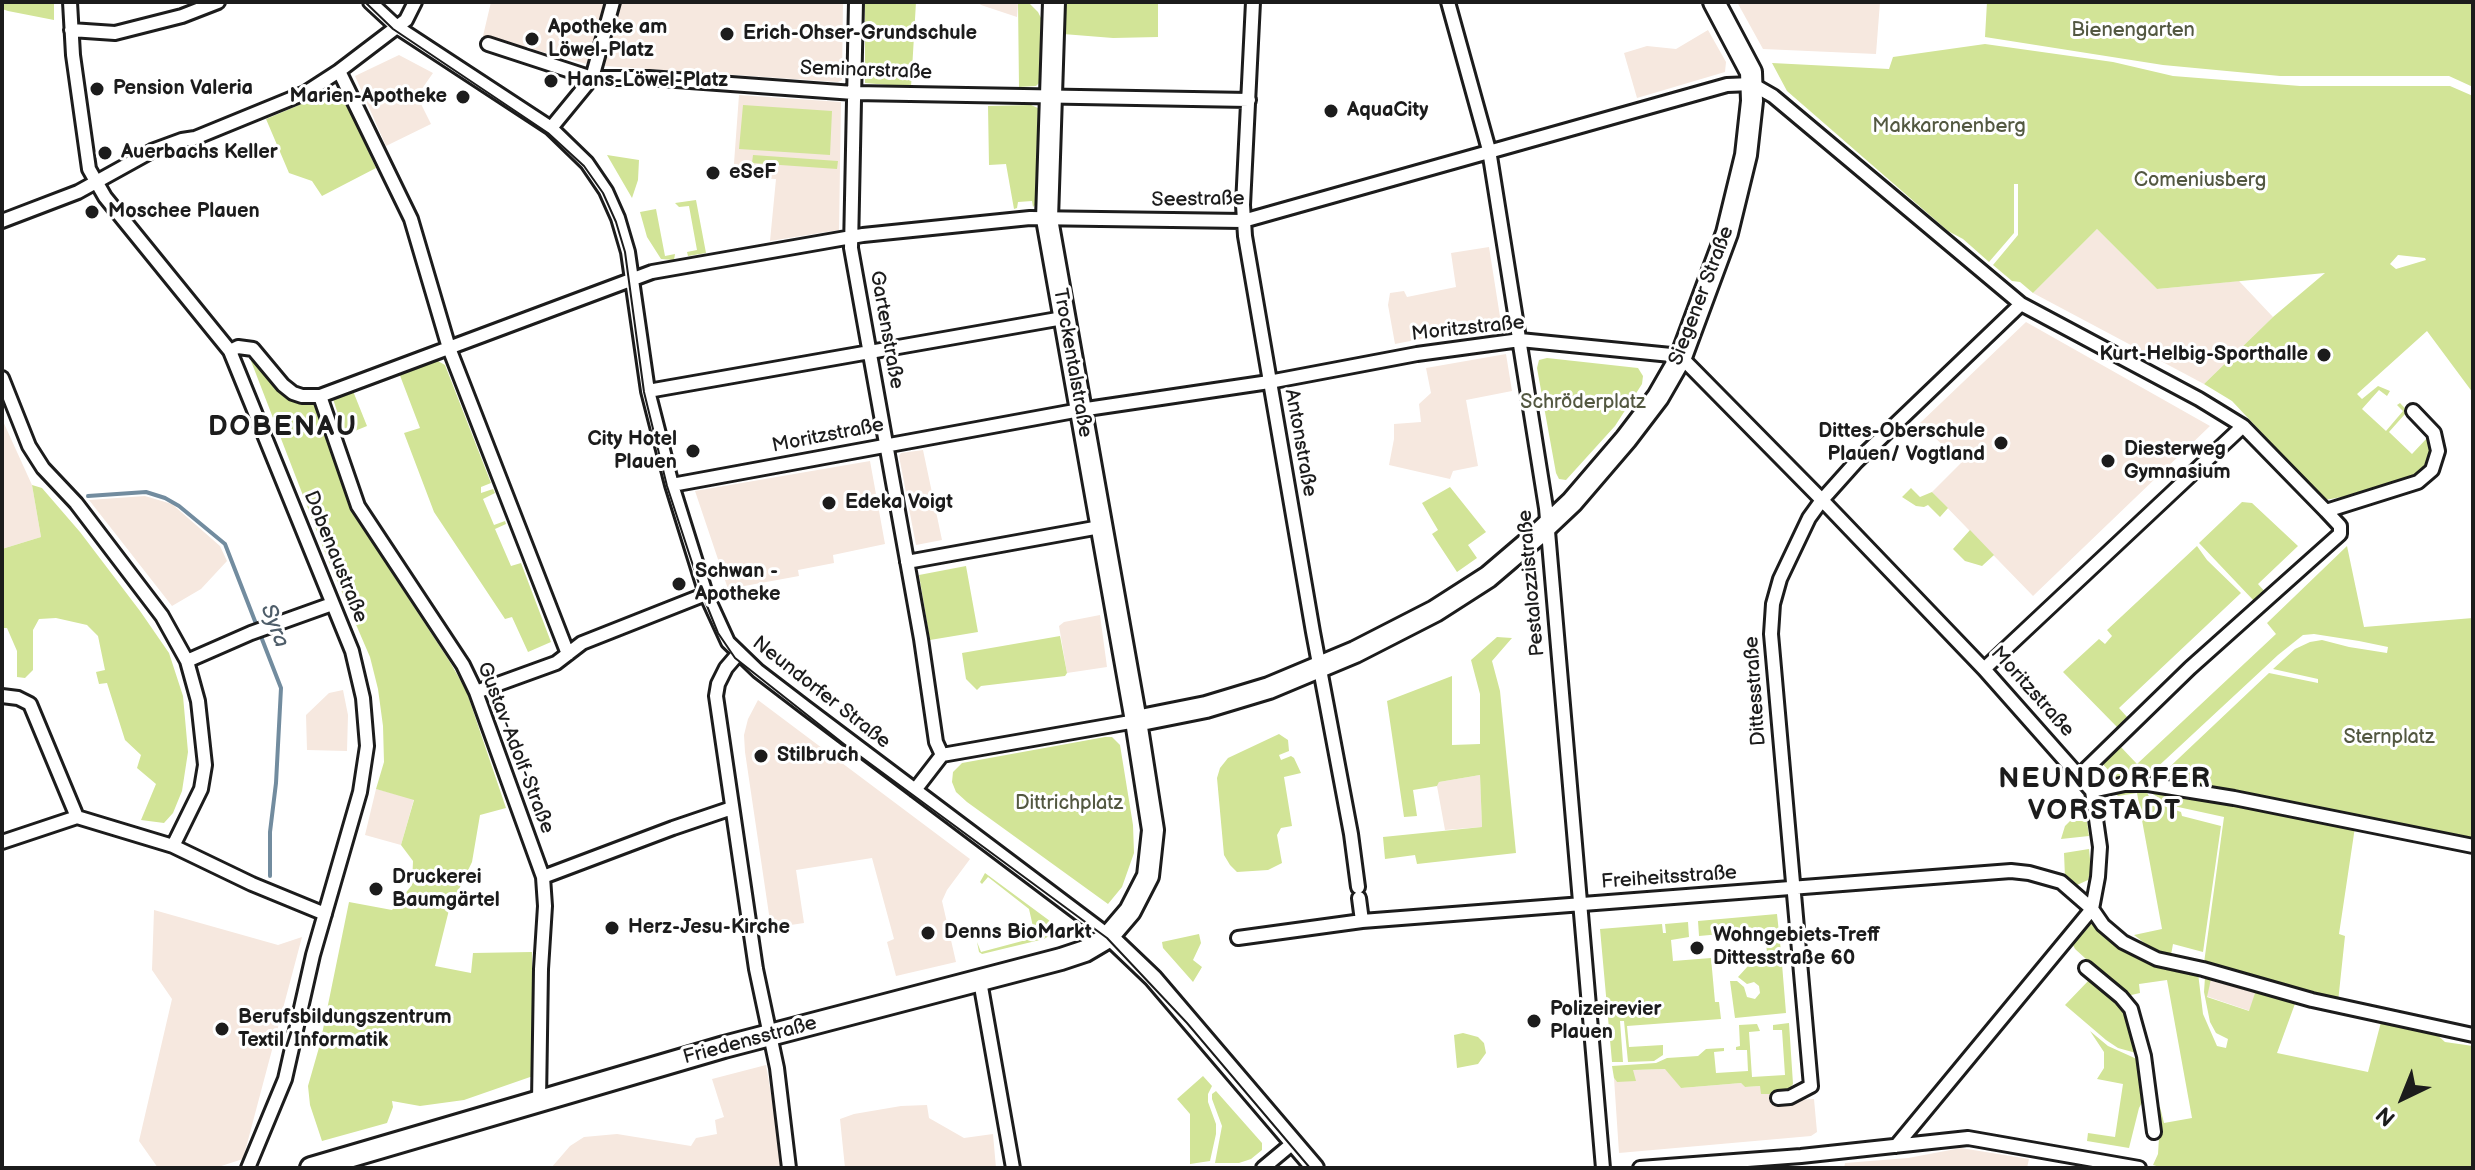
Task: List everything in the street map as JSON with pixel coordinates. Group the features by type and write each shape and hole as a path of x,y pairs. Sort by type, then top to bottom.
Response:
{"main road":[{"name":"Trockentalstraße","path":"1054,2 1047,219 1136,721"},
{"name":"Siegener Straße","path":"1136,721 1230,700 1320,668 1435,611 1488,577 1547,526 1626,439 1654,403 1681,357 1732,214 1746,155 1752,84 1748,66 1714,2"},
{"path":"1109,936 1133,905 1151,863 1151,816 1136,721"},
{"name":"Friedensstraße","path":"311,1168 770,1035 1069,957 1109,936"}],"street":[{"name":"Dobenaustraße","path":"70,2 89,169 105,197 230,351 352,651 363,698 367,746 356,808 325,914 285,1079 248,1168"},
{"path":"71,30 115,33 182,16 218,2"},
{"name":"Neundorfer Straße","path":"370,2 397,27 551,128 587,163 606,191 618,218 632,280 648,391 672,485 706,594 721,631 738,654 1109,936 1153,978 1315,1168"},
{"path":"2,221 78,192 152,151 195,138 305,93 397,27 410,14 415,2"},
{"path":"551,128 592,78 613,2"},
{"name":"Gartenstraße","path":"856,2 851,237 936,742 942,755"},
{"name":"Antonstraße","path":"1253,2 1243,221 1362,921"},
{"name":"Pestalozzistraße","path":"1448,2 1489,150 1547,526 1603,1168"},
{"name":"Seminarstraße","path":"488,44 592,78 649,78 854,93 1249,100"},
{"path":"339,71 411,219 449,348 568,654"},
{"path":"1752,84 1773,96 2021,304 2199,399 2243,426 2340,526 2340,534 2190,668 2080,775"},
{"name":"Seestraße","path":"320,396 648,273 851,237 1030,218 1243,221 1727,85 1752,84"},
{"name":"Dittesstraße","path":"1778,1098 1790,1097 1811,1086 1771,634 1773,604 1780,579 1809,518 1822,500 1856,462 2021,304"},
{"path":"648,391 1063,318"},
{"name":"Moritzstraße","path":"672,485 1080,410 1520,340 1681,357 1984,669 2092,791"},
{"path":"230,351 238,347 253,349 293,393 320,396"},
{"path":"2,378 29,446 43,468 76,503 162,616 187,661 198,701 205,765 201,789 173,846"},
{"name":"Gustav-Adolf-Straße","path":"320,396 358,506 463,665 476,692 543,877 545,906 539,1101"},
{"path":"2326,511 2418,482 2432,470 2438,451 2434,433 2413,411"},
{"path":"1984,669 2243,426"},
{"path":"907,562 1100,527"},
{"path":"476,692 556,663 582,643 706,594"},
{"path":"187,661 251,633 332,604"},
{"path":"738,654 726,668 716,696 758,984 777,1068 789,1168"},
{"path":"2,696 18,698 30,704 77,817"},
{"path":"915,790 942,755 1136,721"},
{"path":"1896,1146 2092,909 2100,847 2092,791 2125,784 2148,784 2372,824 2473,846"},
{"path":"543,877 732,808"},
{"path":"2,842 77,817 173,846 252,884 325,914"},
{"name":"Freiheitsstraße","path":"1238,938 1362,921 2011,871 2061,882 2123,942 2157,959 2312,1000 2473,1035"},
{"path":"2086,968 2131,1009 2144,1056 2154,1132"},
{"path":"980,981 1013,1168"},
{"path":"1640,1168 1968,1138 2139,1168"},
{"path":"1263,1168 1293,1143"}],"shaded area":[{"path":"491,2 604,2 589,61 587,64 483,36"},
{"name":"Erich-Ohser-Grundschule","path":"619,2 843,2 842,80 604,66"},
{"path":"978,2 1018,2 1017,17 981,5"},
{"path":"1737,2 1880,2 1876,54 1763,49"},
{"path":"1708,30 1726,62 1725,72 1637,98 1624,53 1647,46 1676,49"},
{"path":"399,55 433,73 417,96 431,124 386,146 355,76"},
{"name":"Erich-Ohser-Grundschule","path":"739,95 841,102 839,230 770,241 776,179 733,177"},
{"path":"2097,229 2157,289 2239,281 2273,317 2204,384 2033,293"},
{"path":"1489,247 1501,323 1395,344 1388,305 1390,293 1404,291 1407,297 1456,287 1451,253"},
{"path":"2026,322 2210,426 2033,596 1932,492 1961,463 1920,423"},
{"path":"1506,354 1512,391 1466,400 1478,466 1453,471 1450,479 1389,465 1394,424 1421,422 1419,404 1431,393 1426,368"},
{"path":"2,419 32,485 41,537 2,549"},
{"path":"923,450 942,540 916,545 899,456 901,453"},
{"path":"870,461 885,544 833,555 834,563 798,570 799,576 728,589 695,491"},
{"path":"145,496 172,504 220,546 227,561 201,589 172,606 89,500"},
{"path":"1100,615 1107,667 1067,673 1059,626 1064,622"},
{"path":"343,690 348,715 347,751 307,750 306,715 329,693"},
{"path":"758,700 970,859 942,901 956,962 896,976 887,942 894,939 872,858 796,870 804,923 771,928 744,735"},
{"path":"1480,775 1482,827 1445,830 1437,786 1439,782"},
{"path":"376,789 414,799 401,845 365,835"},
{"name":"Berufsbildungszentrum Textil/Informatik","path":"154,910 278,945 302,937 243,1159 215,1168 158,1168 139,1141 172,999 152,970"},
{"path":"2211,979 2256,990 2250,1011 2206,996"},
{"path":"766,1065 784,1168 551,1168 570,1146 584,1137 617,1134 691,1146 696,1138 717,1134 715,1120 724,1117 712,1079"},
{"path":"1666,1069 1681,1088 1741,1083 1745,1087 1760,1086 1776,1094 1777,1101 1814,1099 1817,1132 1811,1136 1619,1153 1614,1078 1617,1082 1632,1070"},
{"path":"927,1105 929,1118 964,1138 993,1134 996,1168 845,1168 840,1119 901,1106"},
{"path":"1961,1148 2029,1159 2027,1168 1844,1168 1845,1163 1908,1158"}],"green space":[{"path":"2,2 54,2 54,20 2,9"},
{"path":"865,2 916,2 911,87 865,83"},
{"path":"1018,2 1028,2 1041,18 1039,83 1036,86 1019,87"},
{"path":"1065,2 1158,2 1158,37 1113,38 1063,34"},
{"name":"Bienengarten","path":"1987,2 2473,2 2473,87 2449,76 2280,76 2163,65 1985,37"},
{"path":"1985,44 2113,62 2173,76 2300,86 2450,86 2473,96 2473,393 2427,331 2357,394 2362,399 2378,386 2390,391 2387,396 2379,390 2362,409 2386,431 2403,411 2397,405 2400,403 2414,418 2405,414 2389,432 2412,454 2428,437 2422,430 2430,435 2433,448 2430,464 2418,478 2325,500 2232,401 2204,384 2273,317 2325,273 2157,289 2097,229 2033,293 1993,265 2018,235 2018,184 2014,184 2014,233 1989,262 1963,239 1948,231 1787,91 1772,63 1889,69 1893,57","holes":["2398,255 2425,258 2396,269 2390,264"]},
{"path":"335,90 342,94 376,168 322,196 312,181 289,173 266,119"},
{"path":"743,105 832,111 830,155 739,149"},
{"path":"1031,105 1038,108 1035,205 1033,207 1032,201 1018,202 1014,209 1006,164 989,165 988,106"},
{"path":"607,155 639,160 638,180 632,198"},
{"path":"753,155 838,161 837,169 752,163"},
{"path":"696,200 706,253 688,256 687,252 697,250 689,206 679,207 675,203"},
{"path":"656,209 665,256 675,254 674,260 661,259 647,237 640,212"},
{"name":"Schröderplatz","path":"1547,358 1638,368 1643,376 1642,384 1615,426 1566,480 1559,479 1556,473 1537,368 1539,360"},
{"path":"258,360 279,390 291,398 316,404 323,417 352,512 466,690 506,808 480,815 472,862 449,910 435,966 471,973 473,953 532,952 533,1076 464,1100 420,1106 392,1101 387,1123 322,1141 310,1105 308,1086 320,1044 349,902 392,910 412,885 413,861 401,845 414,800 376,789 384,762 383,726 370,657 326,555 251,361"},
{"path":"436,360 445,365 491,483 481,487 481,493 493,489 495,493 483,499 494,525 505,521 506,524 495,529 511,566 521,563 551,642 528,652 512,617 505,619 434,512 404,433 420,428 399,373"},
{"path":"353,391 367,426 345,435 333,399"},
{"path":"32,485 42,488 80,532 169,653 183,696 188,752 182,791 173,813 164,823 141,820 156,784 137,768 141,755 125,740 107,683 99,684 96,672 105,670 98,636 87,625 56,618 39,619 33,630 33,670 25,678 17,677 17,651 7,628 2,628 2,549 41,537"},
{"path":"1450,487 1486,532 1468,545 1477,558 1457,572 1432,534 1438,530 1422,503"},
{"path":"1911,488 1920,497 1932,492 1948,508 1940,517 1928,505 1916,506 1902,497"},
{"path":"2242,502 2252,503 2298,546 2258,584 2266,593 2255,602 2199,543"},
{"path":"1970,530 1994,555 1982,566 1965,561 1953,549"},
{"path":"2197,546 2241,593 2119,708 2127,717 2117,727 2063,672 2099,639 2105,644 2112,636 2107,630"},
{"name":"Sternplatz","path":"2347,546 2364,627 2473,618 2473,842 2160,776 2269,673 2318,683 2318,679 2273,669 2295,649 2322,640 2387,653 2388,647 2359,641 2303,635 2151,773 2111,781 2110,772 2099,760 2119,745 2137,764 2276,634 2267,623"},
{"path":"966,566 978,632 930,640 919,575"},
{"path":"1060,636 1065,676 981,686 977,690 966,679 962,653"},
{"path":"1497,637 1512,638 1492,661 1500,691 1516,853 1417,864 1415,855 1385,859 1383,837 1482,827 1480,775 1413,790 1417,816 1404,817 1387,701 1452,676 1452,745 1480,744 1480,694 1471,660"},
{"path":"1279,734 1288,740 1289,751 1279,755 1281,760 1291,756 1301,773 1284,777 1292,826 1281,828 1277,835 1282,863 1268,870 1237,872 1224,855 1217,778 1220,768 1228,758"},
{"name":"Dittrichplatz","path":"1112,737 1120,745 1133,825 1134,853 1122,887 1108,904 967,802 956,792 952,782 953,772 962,763"},
{"path":"2151,787 2355,827 2339,934 2345,936 2338,1002 2204,963 2224,817 2169,805 2153,794"},
{"path":"2145,789 2158,804 2181,812 2182,816 2221,826 2203,952 2173,944 2171,955 2155,951 2134,935 2162,929 2137,793 2118,796 2112,790"},
{"path":"2070,821 2087,821 2089,836 2061,839"},
{"path":"2089,849 2091,869 2088,880 2077,885 2065,877 2064,853"},
{"path":"985,873 1054,924 1056,932 1044,939 982,954 979,952 977,942 981,952 1026,940 1034,931 1029,909 988,877 982,884 980,882"},
{"path":"1777,914 1782,961 1733,965 1732,957 1767,953 1765,930 1699,936 1698,921"},
{"path":"1688,922 1689,937 1671,940 1673,961 1711,958 1715,1002 1719,1002 1721,1019 1627,1026 1629,1047 1663,1045 1663,1055 1654,1061 1628,1062 1624,1021 1620,1021 1623,1062 1612,1062 1600,929 1662,924 1663,933 1666,933 1665,924"},
{"path":"2091,924 2143,960 2198,973 2203,1014 2217,1046 2226,1048 2228,1039 2216,1033 2210,1022 2204,992 2205,977 2211,979 2207,997 2249,1011 2256,990 2282,998 2286,995 2296,1001 2277,1053 2368,1072 2381,1022 2434,1032 2445,1042 2473,1046 2473,1168 2163,1168 2153,1165 2158,1154 2157,1107 2160,1107 2164,1123 2192,1118 2167,980 2139,984 2140,993 2127,996 2073,945"},
{"path":"1199,934 1201,943 1193,960 1202,967 1193,982 1163,948 1162,942"},
{"path":"1782,964 1786,1013 1735,1018 1730,981 1737,981 1744,987 1747,997 1755,999 1760,993 1759,986 1754,982 1747,984 1738,977 1748,966"},
{"path":"2090,979 2123,1006 2131,1018 2136,1053 2118,1048 2106,1040 2065,1005"},
{"path":"1789,1023 1793,1084 1776,1094 1761,1094 1760,1086 1745,1087 1741,1083 1681,1088 1665,1069 1633,1070 1636,1081 1617,1082 1614,1078 1612,1066 1656,1063 1667,1058 1698,1056 1706,1049 1724,1048 1724,1051 1714,1052 1716,1073 1748,1071 1747,1050 1736,1050 1740,1046 1739,1025 1757,1024 1760,1031 1749,1032 1752,1077 1785,1075 1782,1030 1773,1030 1773,1025"},
{"path":"2090,1031 2108,1046 2139,1060 2145,1097 2139,1108 2129,1148 2087,1141 2088,1133 2115,1137 2123,1084 2097,1079 2104,1068 2104,1052"},
{"path":"1463,1033 1478,1037 1484,1043 1486,1053 1478,1064 1457,1068 1454,1035"},
{"path":"1203,1076 1212,1086 1208,1102 1216,1124 1216,1134 1210,1161 1190,1164 1190,1114 1177,1099"},
{"path":"1216,1091 1262,1143 1262,1150 1251,1159 1239,1163 1215,1163 1222,1126 1212,1099"}],"waterway":[{"name":"Syra","path":"88,496 146,492 165,498 225,544 281,688 270,832 270,876"}],"tram line":[{"path":"365,2 393,29 548,133 584,166 603,193 625,252 644,392 667,486 703,596 718,633 735,658 849,748 1107,938 1187,1023 1310,1168"}],"place":[{"name":"Erich-Ohser-Grundschule","path":"727,34"},
{"name":"Apotheke am Löwel-Platz","path":"532,39"},
{"name":"Hans-Löwel-Platz","path":"551,81"},
{"name":"Pension Valeria","path":"97,89"},
{"name":"Marien-Apotheke","path":"463,97"},
{"name":"AquaCity","path":"1331,111"},
{"name":"Auerbachs Keller","path":"105,153"},
{"name":"eSeF","path":"713,173"},
{"name":"Moschee Plauen","path":"92,212"},
{"name":"Kurt-Helbig-Sporthalle","path":"2324,355"},
{"name":"Dittes-Oberschule Plauen/ Vogtland","path":"2001,443"},
{"name":"City Hotel Plauen","path":"693,451"},
{"name":"Diesterweg Gymnasium","path":"2108,461"},
{"name":"Edeka Voigt","path":"829,503"},
{"name":"Schwan - Apotheke","path":"679,584"},
{"name":"Stilbruch","path":"761,756"},
{"name":"Druckerei Baumgärtel","path":"376,889"},
{"name":"Herz-Jesu-Kirche","path":"612,928"},
{"name":"Denns BioMarkt","path":"928,933"},
{"name":"Wohngebiets-Treff Dittesstraße 60","path":"1697,948"},
{"name":"Polizeirevier Plauen","path":"1534,1021"},
{"name":"Berufsbildungszentrum Textil/Informatik","path":"222,1029"}],"district":[{"name":"DOBENAU","path":"283,428"},
{"name":"NEUNDORFER VORSTADT","path":"2105,796"}],"park label":[{"name":"Makkaronenberg","path":"1949,127"},
{"name":"Comeniusberg","path":"2200,181"}]}
